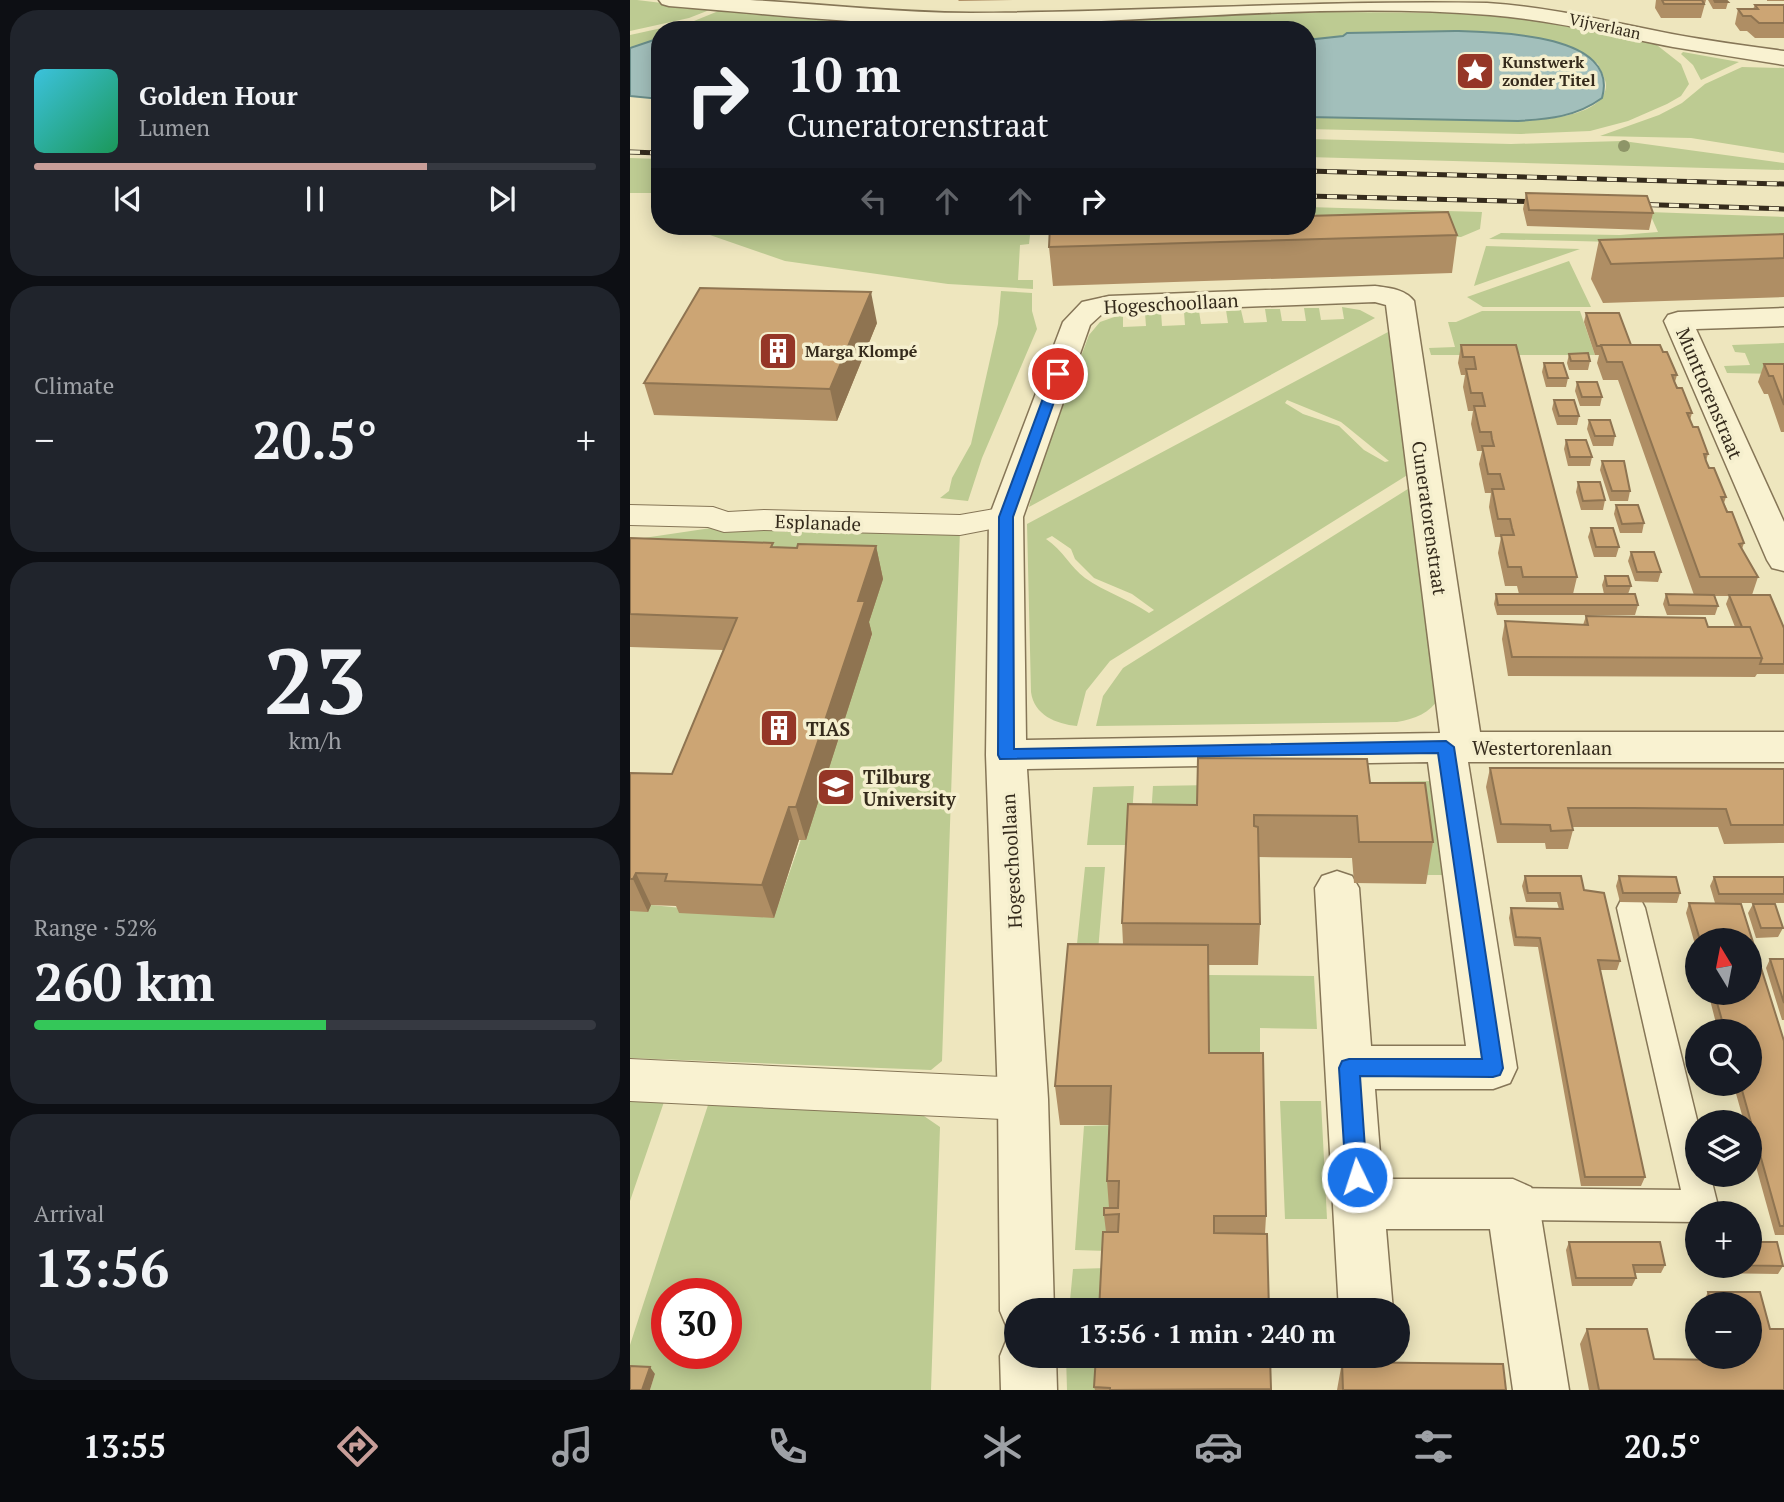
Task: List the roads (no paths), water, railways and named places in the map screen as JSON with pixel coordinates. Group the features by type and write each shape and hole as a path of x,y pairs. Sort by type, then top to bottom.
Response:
{"street":[{"name":"Vijverlaan","path":"669,0 824,6 971,19 1104,16 1243,8 1398,6 1489,9 1576,19 1672,40 1784,58"},
{"path":"1576,19 1591,0"},
{"name":"Hogeschoollaan","path":"1027,1298 1023,1099 1006,755 1006,517 1077,322 1092,308 1109,304 1361,294 1389,296"},
{"name":"Cuneratorenstraat","path":"1349,1068 1493,1068 1403,318 1400,301 1389,296"},
{"name":"Munttorenstraat","path":"1784,317 1678,321 1784,561"},
{"name":"Esplanade","path":"630,515 713,517 724,522 764,520 960,524 1006,517"},
{"name":"Westertorenlaan","path":"1006,755 1454,747 1784,747"},
{"path":"1337,888 1365,1298"},
{"path":"630,1080 1023,1099"},
{"path":"1359,1204 1513,1204 1541,1390"},
{"path":"1028,1368 1029,1390"}],"lane":[{"path":"1513,1204 1701,1206 1630,908"}],"water":[{"path":"1455,31 1550,40 1574,48 1593,60 1603,76 1602,98 1572,113 1518,121 1316,117 1316,39 1343,36 1347,33"},
{"path":"651,41 651,98 630,96 630,48"}],"railway":[{"path":"630,152 651,153"},
{"path":"1316,171 1784,184"},
{"path":"1316,196 1545,202"},
{"path":"1629,204 1784,209"}],"place":[{"name":"Kunstwerk zonder Titel","path":"1475,71"},
{"name":"Marga Klompé","path":"778,351"},
{"name":"TIAS","path":"779,728"},
{"name":"Tilburg University","path":"836,787"}]}
